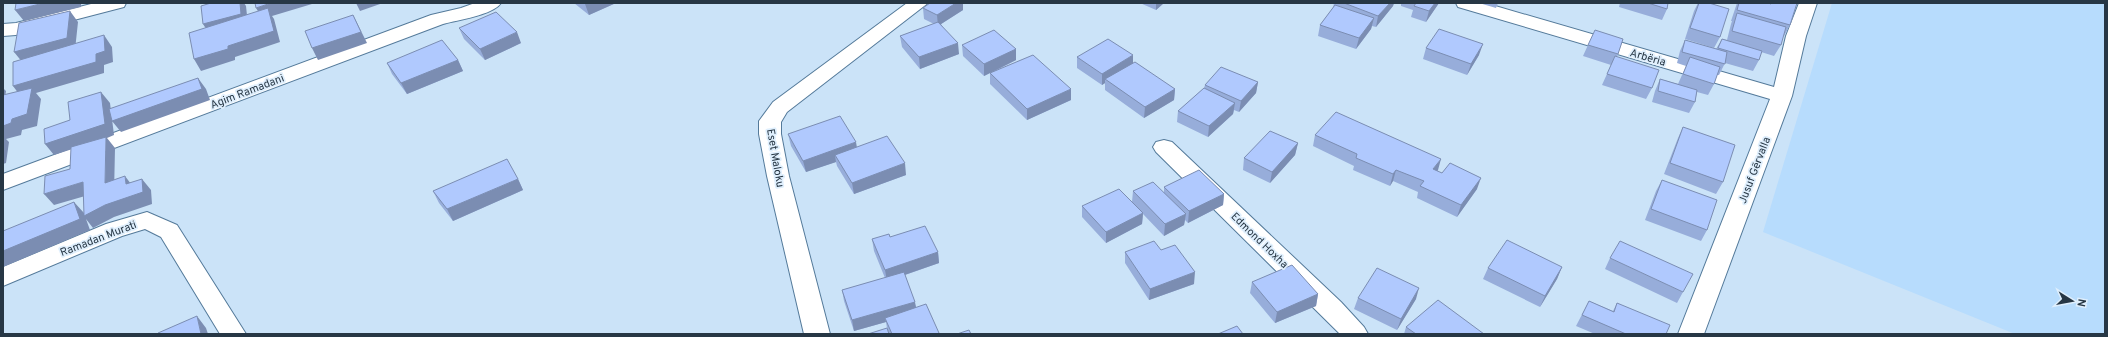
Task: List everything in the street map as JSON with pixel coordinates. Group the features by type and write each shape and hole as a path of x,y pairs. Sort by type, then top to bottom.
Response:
{"street":[{"path":"3,30 16,29 117,3"},
{"name":"Agim Ramadani","path":"3,182 438,19 466,13 492,3"},
{"name":"Eset Maloku","path":"818,334 778,176 770,134 770,121 780,107 919,3"},
{"name":"Arbëria","path":"1465,3 1518,10 1782,96"},
{"name":"Jusuf Gërvalla","path":"1691,334 1782,96 1796,36 1808,3"},
{"name":"Edmond Hoxha","path":"1164,147 1332,309 1355,334"},
{"name":"Ramadan Murati","path":"3,277 114,230 146,220 169,231 233,334"}],"shaded area":[{"path":"1832,3 2105,3 2105,334 2015,334 1763,232"}],"building":[{"path":"16,3 44,3 15,10"},
{"path":"211,3 240,3 241,14 203,24 201,6"},
{"path":"255,3 271,3 256,8"},
{"path":"930,3 956,3 937,15 923,8"},
{"path":"1344,3 1390,3 1378,16"},
{"path":"1416,3 1435,3 1429,11 1414,6"},
{"path":"1648,3 1668,3 1667,9"},
{"path":"1699,3 1709,3 1729,9 1720,37 1690,28"},
{"path":"1739,3 1797,3 1790,25 1737,10"},
{"path":"1335,5 1374,18 1359,38 1320,25"},
{"path":"268,8 274,31 228,46 228,49 194,59 189,33"},
{"path":"70,11 67,38 14,52 19,23"},
{"path":"496,12 517,32 480,49 459,28"},
{"path":"1737,13 1786,27 1781,45 1732,31"},
{"path":"353,15 361,32 312,48 305,31"},
{"path":"938,22 958,43 919,57 900,36"},
{"path":"1439,29 1483,44 1471,64 1426,48"},
{"path":"994,30 1016,49 984,64 962,45"},
{"path":"1595,30 1623,39 1618,54 1588,45"},
{"path":"104,35 105,51 96,54 96,62 13,86 13,62"},
{"path":"1108,39 1133,55 1102,74 1077,57"},
{"path":"1722,39 1762,51 1759,60 1718,48"},
{"path":"442,40 458,60 401,83 387,63"},
{"path":"1685,40 1727,52 1725,64 1682,52"},
{"path":"1033,55 1071,89 1027,109 990,73"},
{"path":"1615,56 1659,70 1652,88 1607,74"},
{"path":"1690,57 1720,67 1714,84 1683,74"},
{"path":"1135,62 1175,89 1145,107 1105,79"},
{"path":"1221,67 1258,82 1241,101 1205,85"},
{"path":"198,78 202,89 112,121 109,109"},
{"path":"1660,79 1697,90 1695,102 1658,91"},
{"path":"32,88 27,114 12,119 11,123 3,126 3,95"},
{"path":"1204,88 1235,103 1209,126 1178,111"},
{"path":"101,92 105,124 45,144 44,129 70,120 68,102"},
{"path":"1336,112 1441,159 1433,169 1442,173 1450,163 1481,178 1461,205 1420,186 1424,181 1396,170 1393,174 1356,158 1357,154 1315,135"},
{"path":"840,116 856,142 803,161 788,134"},
{"path":"1683,127 1735,145 1723,182 1670,163"},
{"path":"1270,131 1298,143 1272,172 1244,158"},
{"path":"887,136 905,163 852,183 835,155"},
{"path":"106,137 105,183 125,176 126,184 142,179 143,192 105,205 84,216 83,182 44,194 45,176 70,169 71,147"},
{"path":"507,159 518,179 447,209 433,191"},
{"path":"1199,170 1224,194 1189,211 1164,187"},
{"path":"1662,180 1717,200 1707,230 1651,209"},
{"path":"1153,182 1186,214 1165,224 1133,191"},
{"path":"1119,189 1143,213 1106,232 1082,206"},
{"path":"74,202 80,219 3,251 3,231"},
{"path":"925,226 938,252 885,270 872,239 889,234 890,237"},
{"path":"1507,240 1562,267 1545,296 1488,268"},
{"path":"1154,241 1161,250 1175,245 1195,272 1150,289 1125,252"},
{"path":"1620,241 1693,274 1683,292 1610,258"},
{"path":"1292,265 1318,294 1277,312 1252,282"},
{"path":"1377,268 1419,288 1401,319 1358,298"},
{"path":"904,272 915,302 852,320 842,290"},
{"path":"1438,300 1484,334 1416,334 1406,327"},
{"path":"1589,301 1614,312 1617,303 1670,325 1666,334 1626,334 1582,315"},
{"path":"926,304 939,333 892,334 885,318"},
{"path":"197,316 201,334 158,334 158,333"},
{"path":"1237,326 1243,334 1218,334"},
{"path":"887,328 889,334 868,334"},
{"path":"969,330 971,334 957,334"}]}
